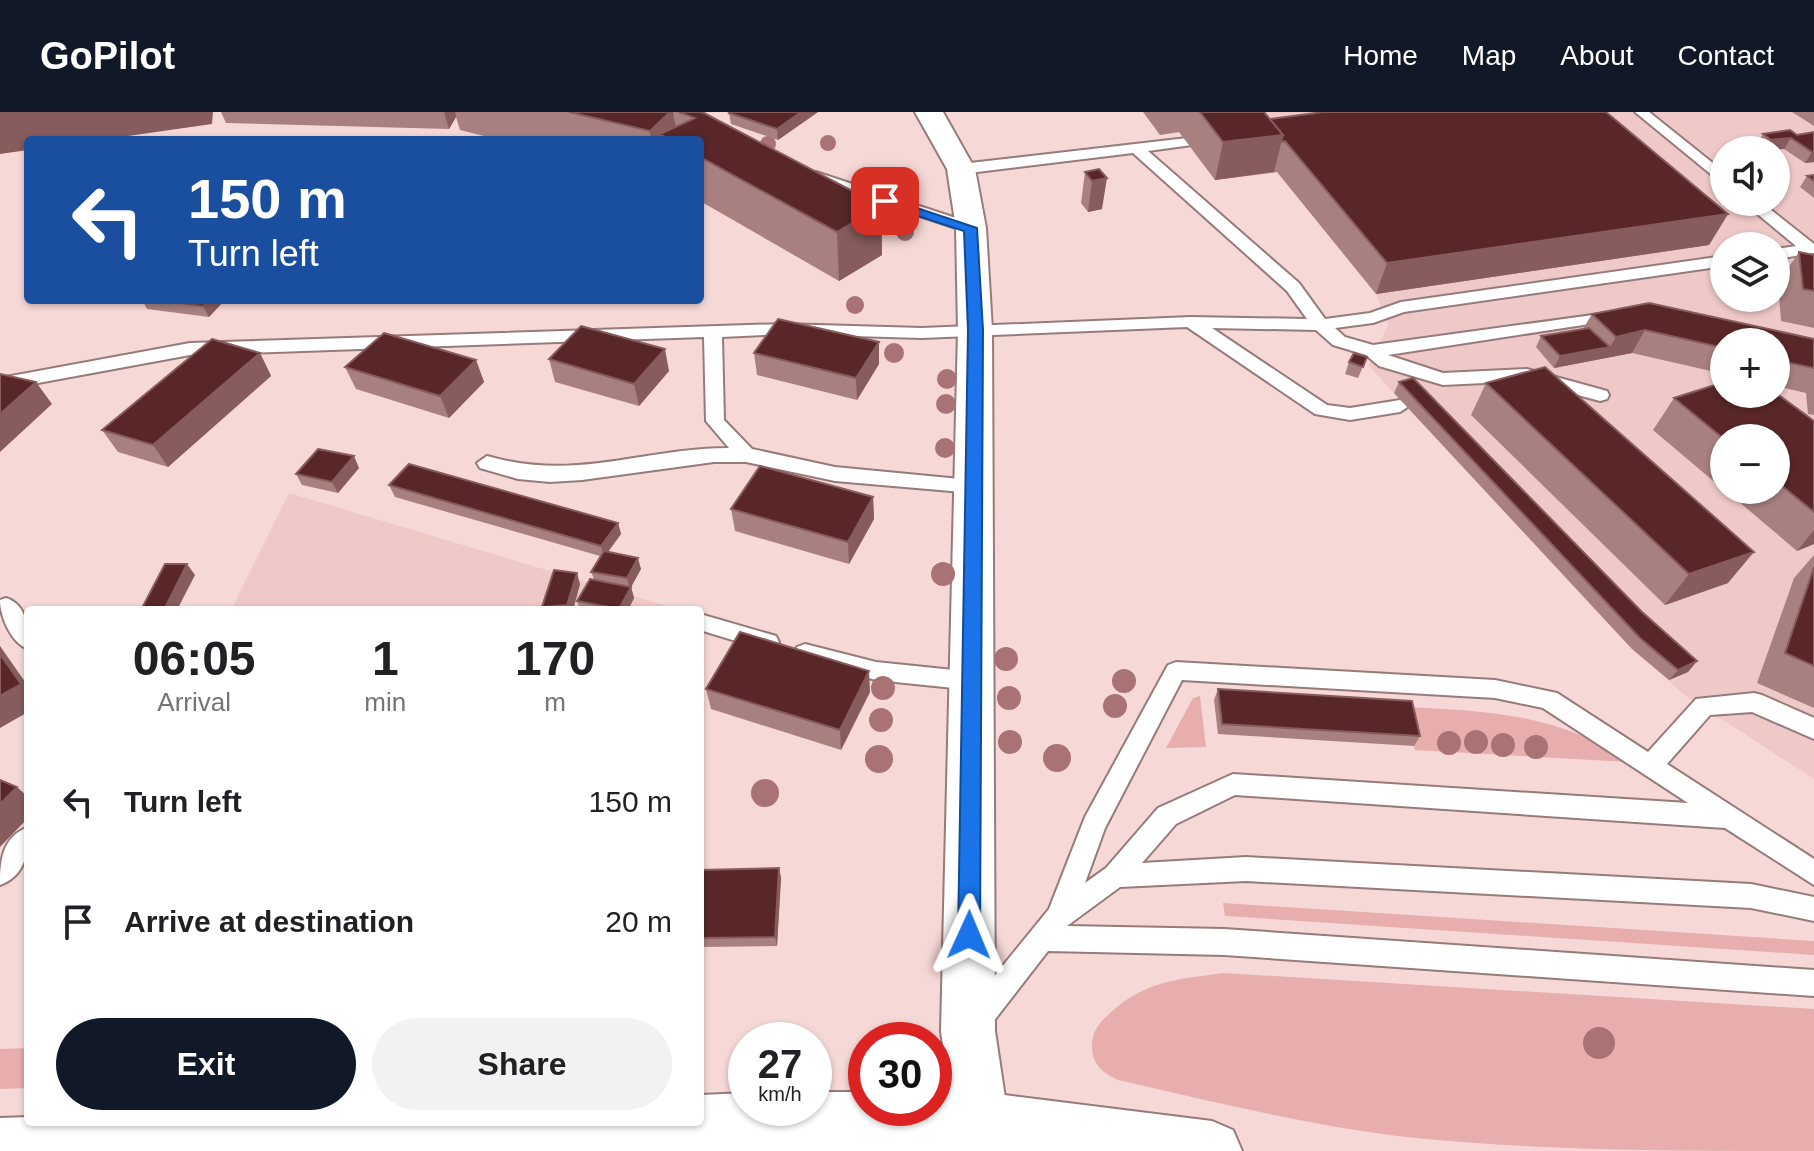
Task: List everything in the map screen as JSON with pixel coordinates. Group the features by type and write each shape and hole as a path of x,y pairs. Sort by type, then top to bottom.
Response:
{"street":[{"path":"929,112 961,169 971,228 975,330 968,1031 983,1136"},
{"path":"704,1123 796,1121 1212,1151"},
{"path":"0,1148 516,1126"}],"lane":[{"path":"1641,113 1710,169"},
{"path":"961,169 1187,142"},
{"path":"1134,146 1293,287 1320,325 1339,341 1372,351 1417,347 1633,312"},
{"path":"797,170 971,228"},
{"path":"1769,216 1789,232"},
{"path":"1790,233 1810,249 1790,252"},
{"path":"0,384 190,349 783,329 922,333 1191,322 1320,325 1373,318 1401,307 1710,263"},
{"path":"1191,322 1322,410 1350,414 1400,406"},
{"path":"713,332 715,421 746,455"},
{"path":"1372,351 1385,362 1443,379 1527,375 1600,395"},
{"path":"487,463 509,471 545,476 686,457 746,455 834,474 974,486"},
{"path":"6,606 24,634"},
{"path":"704,623 876,671 973,681"},
{"path":"1051,927 1094,825 1176,671 1495,689 1549,700 1814,873"},
{"path":"1650,766 1704,706 1754,702 1814,729"},
{"path":"968,1031 1051,927 1115,876 1167,816 1233,784 1729,817"},
{"path":"0,873 24,843"},
{"path":"1115,876 1246,869 1751,896 1814,909"},
{"path":"1051,927 1814,983"}],"shaded area":[{"path":"1144,112 1814,112 1814,779 1687,697 1632,649 1369,366 1388,325 1376,294 1277,172 1215,180 1179,133 1160,135"},
{"path":"289,493 664,605 664,606 233,606"},
{"path":"1200,696 1206,747 1166,748 1193,698"},
{"path":"1405,707 1493,713 1549,724 1576,733 1628,762 1415,750"},
{"path":"1223,903 1814,941 1814,955 1225,916"},
{"path":"1224,973 1814,1009 1814,1151 1553,1147 1397,1136 1292,1119 1118,1080 1097,1064 1092,1048 1094,1034 1101,1022 1121,1004 1148,988 1191,977"},
{"path":"24,1048 24,1088 0,1089 0,1049"}],"building":[{"path":"569,112 670,112 650,131"},
{"path":"679,112 704,113 881,206 837,232 704,159 704,136 660,134 695,118"},
{"path":"730,112 801,112 777,129"},
{"path":"1200,112 1264,112 1283,135 1223,142"},
{"path":"1323,112 1606,112 1710,199 1710,216 1714,216 1387,263 1285,141 1281,142 1283,135 1270,119"},
{"path":"1790,130 1797,135 1814,132 1814,152 1790,136 1763,134"},
{"path":"1099,169 1107,178 1092,181 1085,172"},
{"path":"1799,252 1814,255 1814,291 1803,289"},
{"path":"1649,303 1764,328 1710,328 1710,345 1645,330 1616,337 1592,314"},
{"path":"778,319 879,342 856,378 754,353"},
{"path":"581,326 665,349 634,384 549,359"},
{"path":"1589,328 1610,347 1560,356 1541,336"},
{"path":"384,333 476,360 440,396 345,367"},
{"path":"1790,334 1814,339 1814,368 1790,363"},
{"path":"212,339 260,353 153,445 102,430"},
{"path":"1354,353 1367,357 1363,367 1349,362"},
{"path":"1545,367 1754,552 1689,574 1486,383"},
{"path":"0,374 36,382 0,414"},
{"path":"1413,378 1642,612 1697,661 1678,670 1640,638 1399,382"},
{"path":"1710,386 1710,408 1790,408 1790,403 1814,421 1814,512 1790,492 1790,424 1710,424 1710,428 1674,398"},
{"path":"318,449 354,456 332,482 296,474"},
{"path":"409,464 618,523 601,546 389,485"},
{"path":"760,466 873,497 848,542 731,509"},
{"path":"604,551 638,558 627,578 591,572"},
{"path":"165,564 187,564 166,606 143,606"},
{"path":"1814,567 1814,666 1785,653"},
{"path":"554,570 577,573 567,605 542,606"},
{"path":"590,579 631,587 621,606 577,601"},
{"path":"740,632 869,671 840,730 706,689"},
{"path":"0,654 21,684 0,696"},
{"path":"1218,689 1412,701 1420,736 1222,724"},
{"path":"0,780 17,787 0,804"},
{"path":"779,868 775,937 704,938 704,870"}],"route":[{"path":"885,201 971,228 975,330 969,935"}]}
